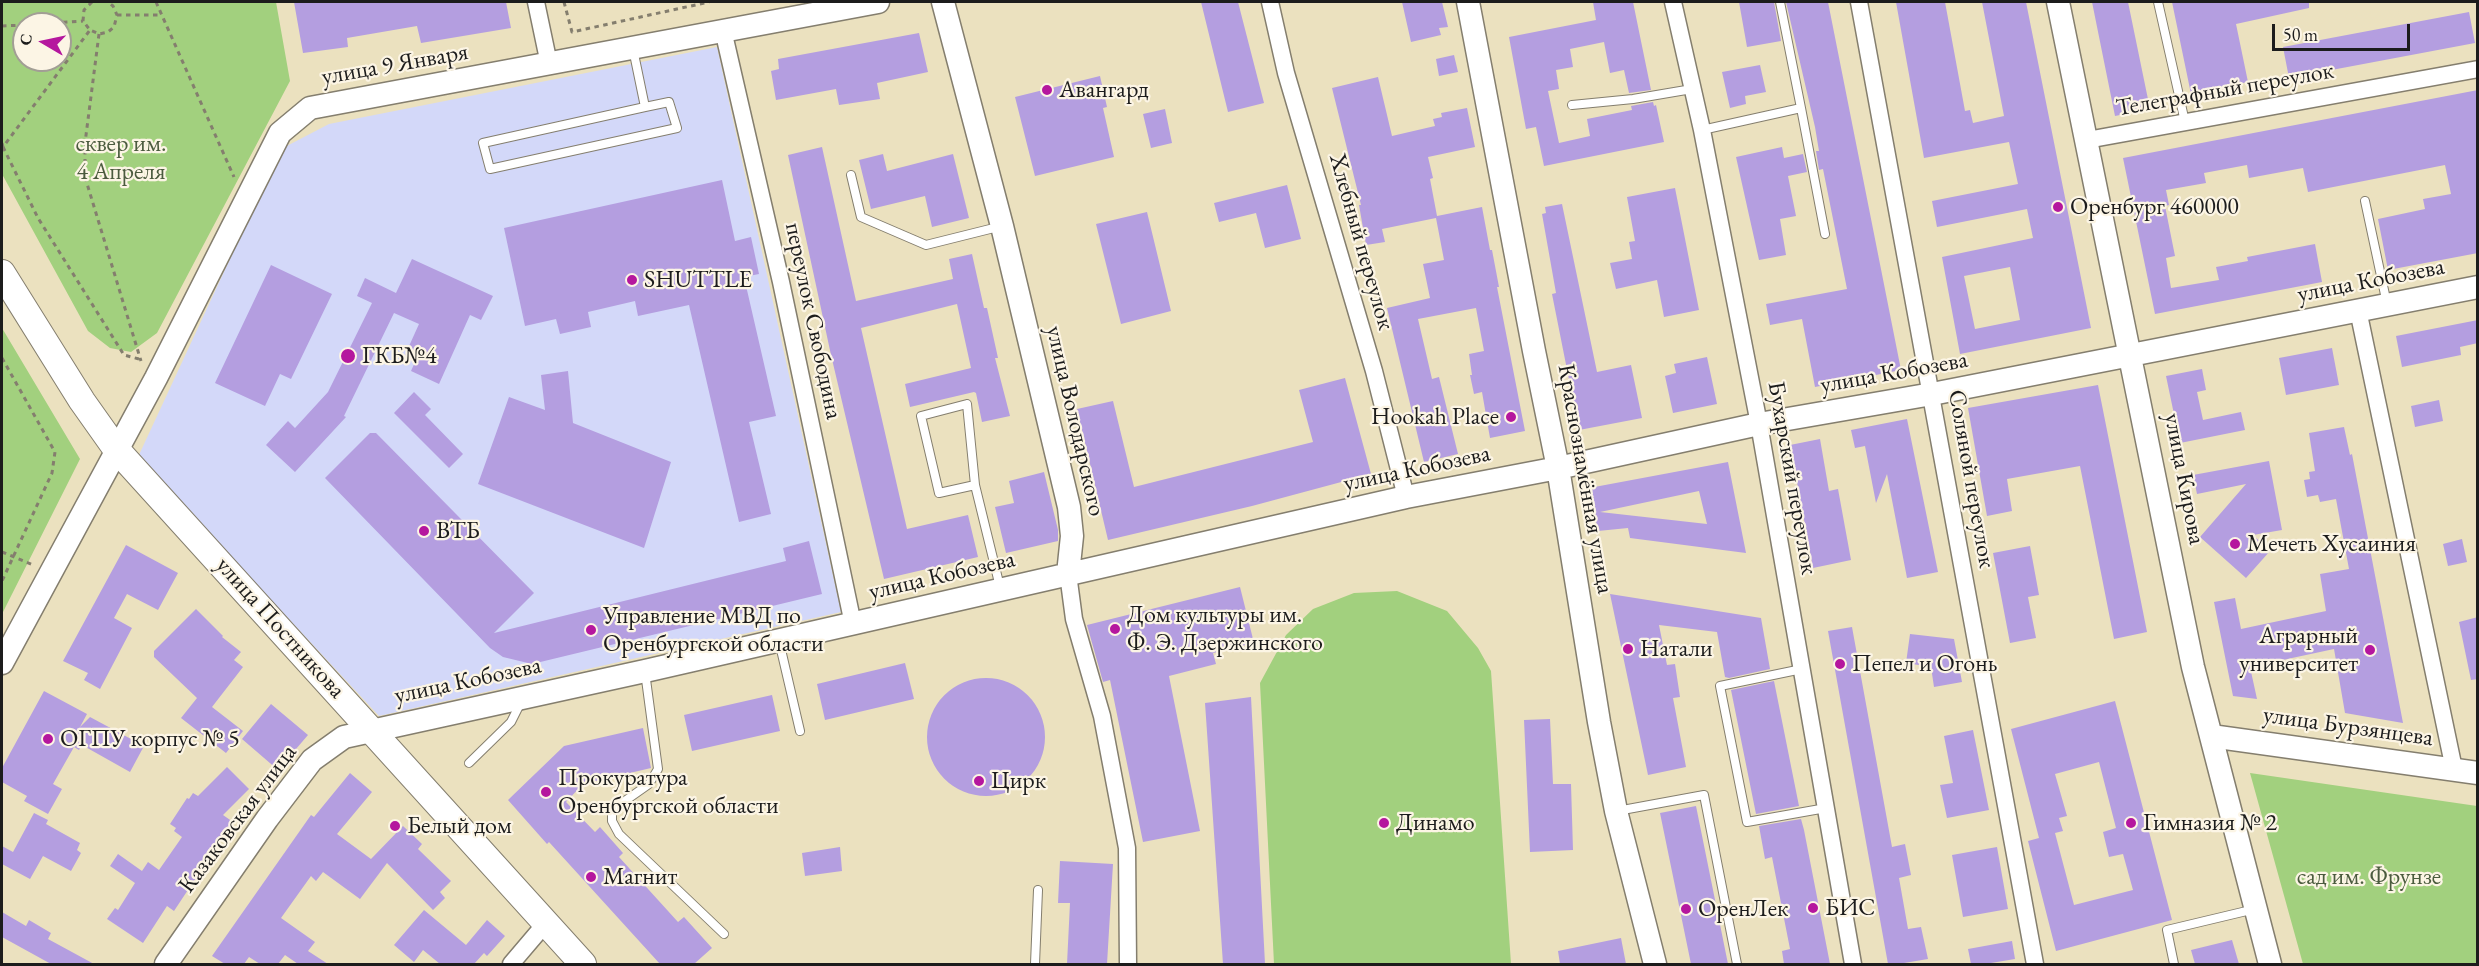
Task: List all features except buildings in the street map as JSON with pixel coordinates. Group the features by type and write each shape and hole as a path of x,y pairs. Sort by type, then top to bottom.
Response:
{"main road":[{"name":"улица 9 Января","path":"2,663 49,572 156,378 280,133 310,108 878,2"},
{"name":"улица Володарского","path":"943,2 1002,225 1069,507 1072,536 1068,574"},
{"name":"Краснознамённая улица","path":"1468,2 1558,468 1599,722 1617,811 1655,964"},
{"name":"улица Кирова","path":"2058,2 2193,667 2270,964"},
{"name":"улица Постникова","path":"2,273 82,401 116,449 583,964"},
{"name":"улица Кобозева","path":"372,729 779,641 1406,497 1558,468 1759,424 1932,394 2478,287"},
{"name":"Казаковская улица","path":"166,964 267,819 312,760 345,737 372,729"},
{"name":"улица Бурзянцева","path":"2211,736 2478,773"}],"street":[{"path":"536,2 549,64"},
{"name":"Хлебный переулок","path":"1270,2 1286,73 1374,371 1406,497"},
{"name":"Бухарский переулок","path":"1673,2 1702,130 1759,424 1853,964"},
{"name":"Соляной переулок","path":"1859,2 2035,964"},
{"name":"переулок Свободина","path":"723,30 781,282 853,624"},
{"name":"Телеграфный переулок","path":"2087,140 2478,69"},
{"path":"2358,310 2454,769"},
{"name":"улица Володарского","path":"1068,574 1074,619 1102,716 1127,848 1128,964"},
{"path":"510,964 545,924"}],"lane":[{"path":"1780,2 1825,234"},
{"path":"2158,2 2185,122"},
{"path":"633,48 645,107"},
{"path":"1572,105 1633,99 1692,89"},
{"path":"669,102 677,128 490,169 483,143 645,107 669,102"},
{"path":"1702,130 1801,108"},
{"path":"851,175 861,217 926,244 1002,225"},
{"path":"2366,201 2387,305"},
{"path":"975,485 939,493 921,416 967,404 975,485 1000,591"},
{"path":"779,641 800,731"},
{"path":"1802,669 1720,686 1747,822 1826,808"},
{"path":"645,671 658,769 649,784 612,810 612,821 620,834 724,934"},
{"path":"469,763 511,722 523,697"},
{"path":"1617,811 1704,795 1737,964"},
{"path":"1035,964 1038,890"},
{"path":"2174,964 2167,930 2255,909"}],"path":[{"path":"92,2 84,10 83,21 90,30 99,34 108,32 114,27 117,15 113,6 108,2"},
{"path":"156,2 244,201"},
{"path":"564,2 572,32 709,2"},
{"path":"117,15 162,15"},
{"path":"72,22 83,21"},
{"path":"90,30 2,145 38,218 124,355 139,359 85,177 85,143 99,34"},
{"path":"2,358 55,452 52,473 2,581"},
{"path":"2,552 49,572"}],"shaded area":[{"path":"717,47 841,612 379,716 138,457 281,149 329,124"}],"green space":[{"name":"сквер им. 4 Апреля","path":"2,2 276,2 290,81 157,333 131,352 110,348 88,331 2,174"},
{"path":"2,328 80,459 2,614"},
{"name":"Динамо","path":"1397,591 1447,611 1478,648 1491,671 1511,964 1274,964 1260,683 1286,635 1313,609 1354,593"},
{"name":"сад им. Фрунзе","path":"2250,773 2477,806 2477,964 2303,964"}],"place":[{"name":"Авангард","path":"1047,90"},
{"name":"Оренбург 460000","path":"2058,207"},
{"name":"SHUTTLE","path":"632,280"},
{"name":"ГКБ№4","path":"348,356"},
{"name":"Hookah Place","path":"1511,417"},
{"name":"ВТБ","path":"424,531"},
{"name":"Мечеть Хусаиния","path":"2235,544"},
{"name":"Дом культуры им. Ф. Э. Дзержинского","path":"1115,629"},
{"name":"Управление МВД по Оренбургской области","path":"591,630"},
{"name":"Натали","path":"1628,649"},
{"name":"Аграрный университет","path":"2370,650"},
{"name":"Пепел и Огонь","path":"1840,664"},
{"name":"ОГПУ корпус № 5","path":"48,739"},
{"name":"Цирк","path":"979,781"},
{"name":"Прокуратура Оренбургской области","path":"546,792"},
{"name":"Динамо","path":"1384,823"},
{"name":"Гимназия № 2","path":"2131,823"},
{"name":"Белый дом","path":"395,826"},
{"name":"Магнит","path":"591,877"},
{"name":"БИС","path":"1813,908"},
{"name":"ОренЛек","path":"1686,909"}]}
